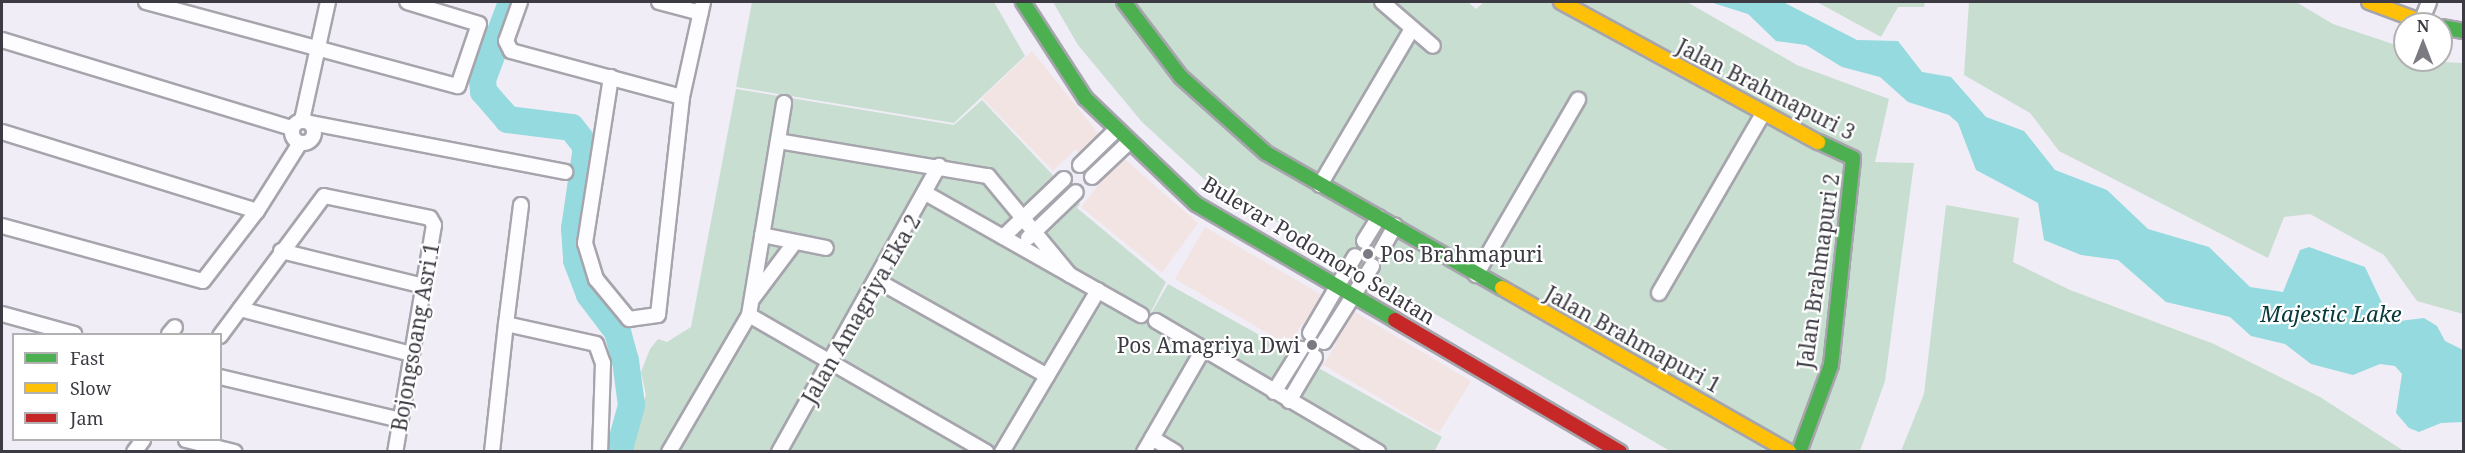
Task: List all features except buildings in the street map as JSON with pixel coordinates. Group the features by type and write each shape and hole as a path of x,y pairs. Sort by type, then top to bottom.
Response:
{"street":[{"path":"146,2 317,51 459,86 479,24 407,2"},
{"path":"2,226 197,281 209,276 257,212 300,143 328,2"},
{"path":"520,2 506,41 511,51 611,76 682,97"},
{"path":"611,76 585,243 596,279 629,318 658,315 682,97 702,7 660,2"},
{"name":"Bulevar Podomoro Selatan","path":"1023,2 1062,66 1116,130 1196,204 1615,450"},
{"name":"Jalan Brahmapuri 1","path":"1124,2 1181,77 1266,153 1789,452"},
{"path":"1382,2 1433,46"},
{"name":"Jalan Brahmapuri 3","path":"1561,2 1762,115 1849,153 1854,164"},
{"path":"2369,2 2396,12"},
{"path":"1320,185 1412,29"},
{"path":"2,39 302,124 565,172"},
{"path":"1476,275 1578,100"},
{"path":"669,452 749,315 784,103"},
{"path":"1659,293 1762,115"},
{"path":"300,143 313,137 302,124"},
{"path":"1080,165 1116,130"},
{"path":"2,132 257,212"},
{"path":"778,141 939,166 988,176 1070,275"},
{"path":"1092,177 1128,143"},
{"name":"Jalan Brahmapuri 2","path":"1799,452 1831,364 1854,164"},
{"name":"Jalan Amagriya Eka 2","path":"779,452 927,194 939,166"},
{"path":"1003,237 1064,179"},
{"path":"1019,246 1076,192"},
{"path":"927,194 1141,315"},
{"name":"Bojongsoang Asri 1","path":"222,333 324,196 430,218 434,225 396,452"},
{"path":"492,452 521,205"},
{"path":"1364,241 1379,217"},
{"path":"1380,251 1395,226"},
{"path":"762,235 826,248"},
{"path":"752,299 795,242"},
{"path":"281,251 424,286"},
{"path":"1310,333 1355,256"},
{"path":"1324,342 1372,266"},
{"path":"878,280 1047,376"},
{"path":"1002,452 1098,290"},
{"path":"240,309 412,354"},
{"path":"2,314 70,333"},
{"path":"749,315 831,360 986,452"},
{"path":"1156,321 1372,450"},
{"path":"506,324 596,344 603,363 600,452"},
{"path":"1274,392 1301,349"},
{"path":"1144,452 1203,350"},
{"path":"1289,401 1314,357"},
{"path":"222,377 401,420"},
{"path":"1152,438 1175,452"},
{"path":"190,441 235,452"}],"shaded area":[{"path":"1032,51 1102,138 1083,157 1076,149 1053,171 982,98"},
{"path":"1121,156 1198,223 1162,273 1081,207"},
{"path":"1205,227 1327,298 1309,327 1302,324 1289,346 1175,279"},
{"path":"1348,308 1471,381 1439,433 1323,365 1336,344 1329,340"}],"green space":[{"path":"752,2 994,2 1025,56 954,123 736,87"},
{"path":"1053,2 1468,2 1476,9 1484,2 1687,2 1797,65 1889,99 1875,162 1914,163 1885,381 1860,451 1670,451 1204,179 1142,122 1078,45"},
{"path":"1817,2 1925,2 1924,7 1898,7 1881,37"},
{"path":"1969,2 2296,2 2333,24 2393,44 2393,72 2453,72 2453,62 2463,63 2463,314 2417,301 2384,255 2310,214 2284,217 2268,258 2059,151 2030,113 1964,75"},
{"path":"736,89 954,125 982,100 1080,204 1077,208 1166,282 1144,326 1168,284 1442,437 1434,452 623,452 646,395 641,372 650,349 658,339 667,342 691,327"},
{"path":"1946,205 2019,218 2013,262 2070,290 2214,344 2320,397 2404,451 1901,451 1924,394"}],"water":[{"name":"Majestic Lake","path":"1710,2 1783,2 1857,40 1898,41 1922,72 1951,77 1986,117 2024,131 2055,170 2107,190 2148,229 2209,247 2250,287 2283,292 2300,250 2309,247 2365,267 2391,322 2424,318 2437,326 2445,341 2463,350 2463,422 2441,423 2419,432 2409,428 2396,413 2402,374 2395,366 2380,364 2353,375 2311,364 2285,344 2251,336 2230,317 2166,302 2118,260 2081,255 2044,240 2038,203 1976,170 1958,123 1949,115 1908,102 1880,77 1842,67 1806,45 1776,41 1748,14"}],"waterway":[{"path":"511,2 482,79 483,91 507,119 571,127 586,146 574,228 576,260 589,294 617,331 625,360 631,405 618,452"}],"traffic: fast":[{"path":"1023,2 1085,98 1196,204 1395,320"},
{"path":"1124,2 1181,77 1266,153 1502,288"},
{"path":"2453,29 2464,31"},
{"path":"1799,452 1831,365 1853,158 1818,142"}],"traffic: slow":[{"path":"1561,2 1818,142"},
{"path":"2369,2 2396,12"},
{"path":"1502,288 1789,452"}],"traffic: jam":[{"path":"1395,320 1620,452"}],"place":[{"name":"Pos Brahmapuri","path":"1368,254"},
{"name":"Pos Amagriya Dwi","path":"1312,345"}]}
